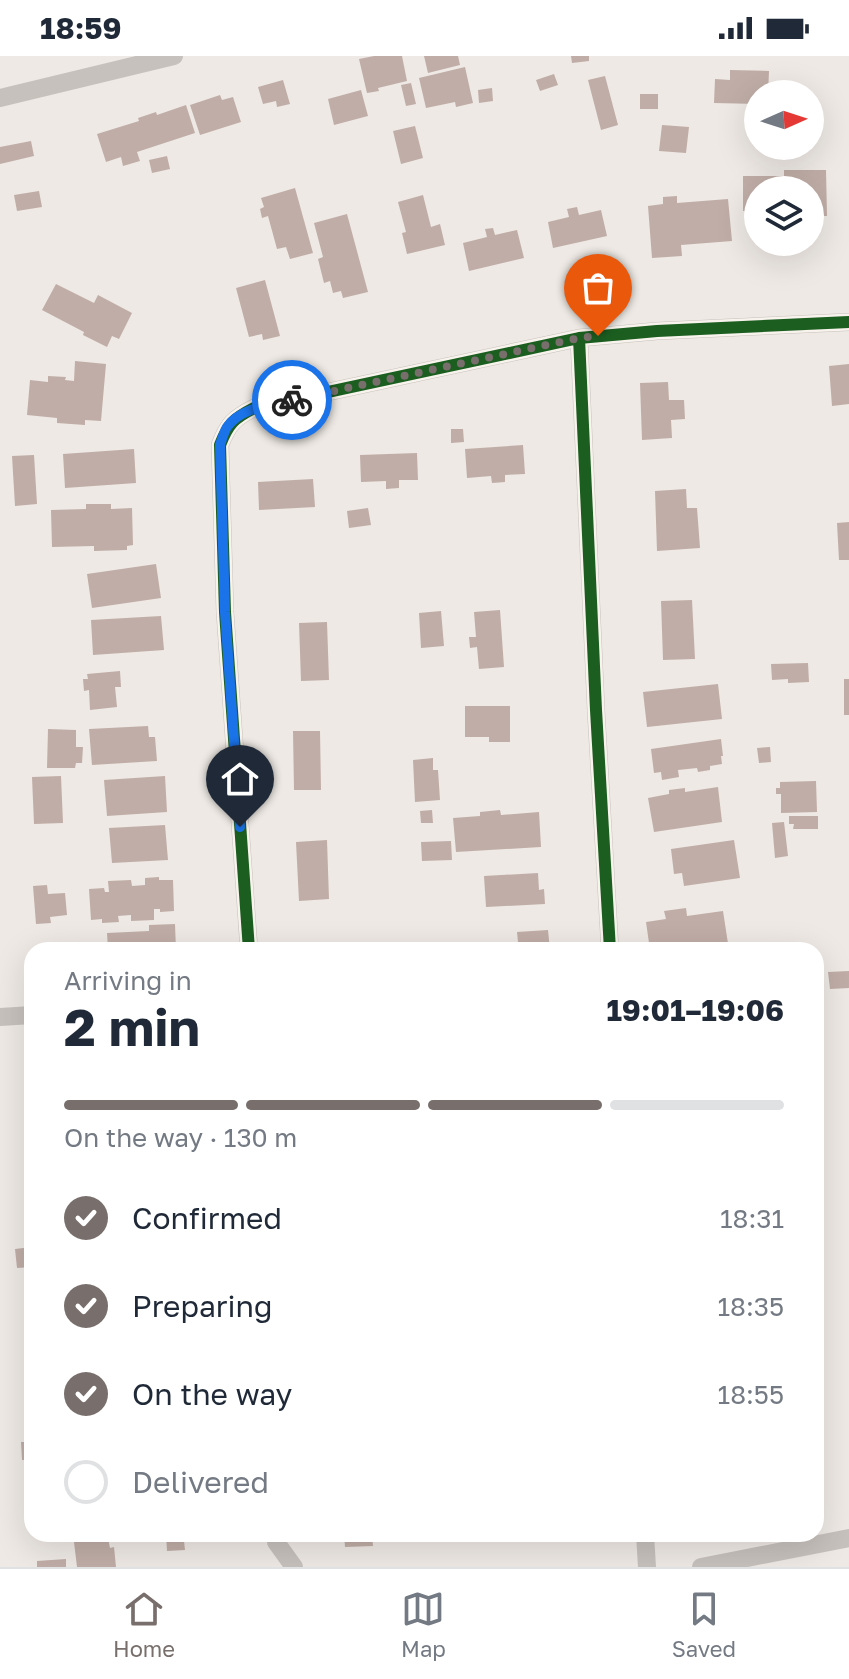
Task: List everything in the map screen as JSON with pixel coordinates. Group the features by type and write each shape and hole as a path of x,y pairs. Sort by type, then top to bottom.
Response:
{"street":[{"path":"0,98 174,56"},
{"path":"248,942 225,612 220,445 226,427 254,408 579,338 849,322"},
{"path":"579,338 610,942"},
{"path":"0,1017 24,1016"},
{"path":"701,1567 748,1562 849,1538"},
{"path":"276,1542 294,1567"},
{"path":"645,1542 647,1567"}],"building":[{"path":"402,56 407,81 367,93 359,59"},
{"path":"424,56 458,56 460,65 428,73"},
{"path":"571,56 589,56 589,61 572,63"},
{"path":"465,67 473,103 456,107 455,102 426,108 419,78"},
{"path":"730,70 769,71 769,80 744,80 744,104 714,103 715,79 730,80"},
{"path":"554,74 558,85 540,91 536,80"},
{"path":"605,76 618,125 601,130 588,80"},
{"path":"283,80 290,104 277,107 276,101 263,104 258,87"},
{"path":"411,83 416,104 406,106 401,85"},
{"path":"492,88 493,101 479,103 478,90"},
{"path":"361,90 368,116 334,125 328,99"},
{"path":"640,94 658,94 658,109 640,109"},
{"path":"220,95 222,100 233,97 241,122 200,135 190,105"},
{"path":"186,105 195,133 137,152 140,161 123,166 121,157 106,162 97,134 139,121 138,118 156,112 157,115"},
{"path":"662,125 689,127 686,153 659,151"},
{"path":"415,126 423,158 401,164 393,131"},
{"path":"31,141 34,156 0,164 0,147"},
{"path":"167,156 170,169 152,173 149,160"},
{"path":"784,170 826,170 827,216 824,216 824,176 784,176"},
{"path":"295,188 313,253 290,259 286,247 277,249 268,216 262,218 260,209 264,207 261,198"},
{"path":"39,191 42,207 17,211 14,195"},
{"path":"423,195 431,227 440,224 445,245 407,254 402,233 406,232 398,202"},
{"path":"677,196 677,203 728,199 732,241 681,245 682,256 652,258 648,206 663,204 663,197"},
{"path":"577,207 579,215 601,210 607,236 553,248 548,222 569,217 567,209"},
{"path":"347,214 368,292 343,298 341,291 333,293 330,281 324,283 318,259 323,257 314,223"},
{"path":"493,228 495,235 517,230 524,258 469,271 463,243 487,237 485,229"},
{"path":"265,280 280,336 263,340 262,334 249,337 236,288"},
{"path":"56,284 94,303 98,295 132,313 119,339 112,336 107,347 42,310"},
{"path":"75,361 106,364 101,421 85,420 85,425 57,423 57,418 27,415 30,380 48,382 48,376 66,377 65,380 74,381"},
{"path":"849,364 849,404 832,406 829,366"},
{"path":"668,382 669,400 684,400 685,419 671,420 672,438 642,440 640,383"},
{"path":"451,429 463,429 464,442 451,443"},
{"path":"523,445 525,474 505,475 505,482 492,483 491,476 467,478 465,449"},
{"path":"134,449 136,483 65,488 63,454"},
{"path":"417,453 418,480 399,480 399,488 386,489 386,481 361,482 360,455"},
{"path":"34,455 37,504 15,506 12,456"},
{"path":"313,479 315,507 259,510 258,482"},
{"path":"686,489 687,508 697,508 700,548 657,551 655,491"},
{"path":"86,504 111,504 111,509 132,508 133,545 127,546 127,550 94,551 94,546 52,547 51,510 86,509"},
{"path":"368,508 371,525 349,528 347,511"},
{"path":"849,522 849,560 839,560 837,523"},
{"path":"156,564 161,598 92,608 87,574"},
{"path":"692,600 695,659 663,660 661,601"},
{"path":"500,610 504,667 479,669 477,647 470,648 469,637 476,637 474,612"},
{"path":"441,611 444,646 421,648 419,613"},
{"path":"161,616 164,650 93,655 91,620"},
{"path":"327,622 329,680 301,681 299,623"},
{"path":"808,663 809,682 772,680 771,664"},
{"path":"120,671 121,687 115,687 117,707 90,710 89,690 84,691 83,679 88,679 87,674"},
{"path":"844,679 849,679 849,715 844,715"},
{"path":"718,684 722,719 647,727 643,692"},
{"path":"465,706 510,706 510,742 489,742 489,737 465,737"},
{"path":"148,726 149,737 155,737 157,761 92,765 89,729"},
{"path":"48,729 76,730 76,747 83,747 82,763 76,763 75,768 47,768"},
{"path":"293,731 320,731 321,790 294,790"},
{"path":"721,739 722,764 698,772 697,768 678,770 679,777 662,780 661,772 654,773 651,749"},
{"path":"770,747 771,762 759,763 757,748"},
{"path":"433,758 433,770 438,770 440,800 415,802 413,760"},
{"path":"61,776 63,823 34,824 32,777"},
{"path":"165,776 167,812 107,816 104,780"},
{"path":"816,781 817,812 781,813 781,794 776,794 780,782"},
{"path":"718,787 722,822 654,832 648,798 669,794 669,790 685,788 685,792"},
{"path":"432,810 433,823 421,823 420,811"},
{"path":"500,810 501,815 539,812 541,847 456,852 453,818 480,816 480,812"},
{"path":"789,816 818,816 818,829 793,829 794,824 789,824"},
{"path":"784,822 788,856 775,858 772,823"},
{"path":"165,825 168,860 112,863 109,828"},
{"path":"327,840 329,899 299,901 296,842"},
{"path":"734,840 740,878 684,886 682,873 674,874 671,849"},
{"path":"451,841 452,860 422,861 421,842"},
{"path":"538,873 539,890 544,889 545,904 486,907 484,876"},
{"path":"159,877 159,880 173,880 174,911 154,909 154,920 131,921 131,915 118,916 119,922 91,920 89,889 104,888 105,892 109,892 108,881 131,880 132,886 145,885 145,878"},
{"path":"47,885 48,894 65,893 67,915 50,917 51,923 36,924 33,886"},
{"path":"686,908 687,916 723,911 728,942 649,942 646,922 666,919 664,911"},
{"path":"175,924 176,942 108,942 107,933 149,931 149,925"},
{"path":"548,930 549,942 518,942 517,932"},
{"path":"849,971 849,988 830,989 828,972"},
{"path":"24,1248 24,1268 17,1268 15,1249"},
{"path":"21,1442 24,1442 24,1460 22,1460"},
{"path":"74,1542 109,1542 110,1548 114,1547 116,1567 77,1567"},
{"path":"166,1542 184,1542 185,1550 167,1551"},
{"path":"345,1542 373,1542 373,1546 345,1547"},
{"path":"66,1559 66,1567 37,1567 37,1561"}],"cycle path":[{"path":"248,942 225,612 220,445 232,422 254,408 579,338 849,322"},
{"path":"579,338 610,942"}],"way so far":[{"path":"292,400 598,336"}],"route":[{"path":"240,827 225,612 220,445 226,427 239,416 254,408 292,400"}]}
